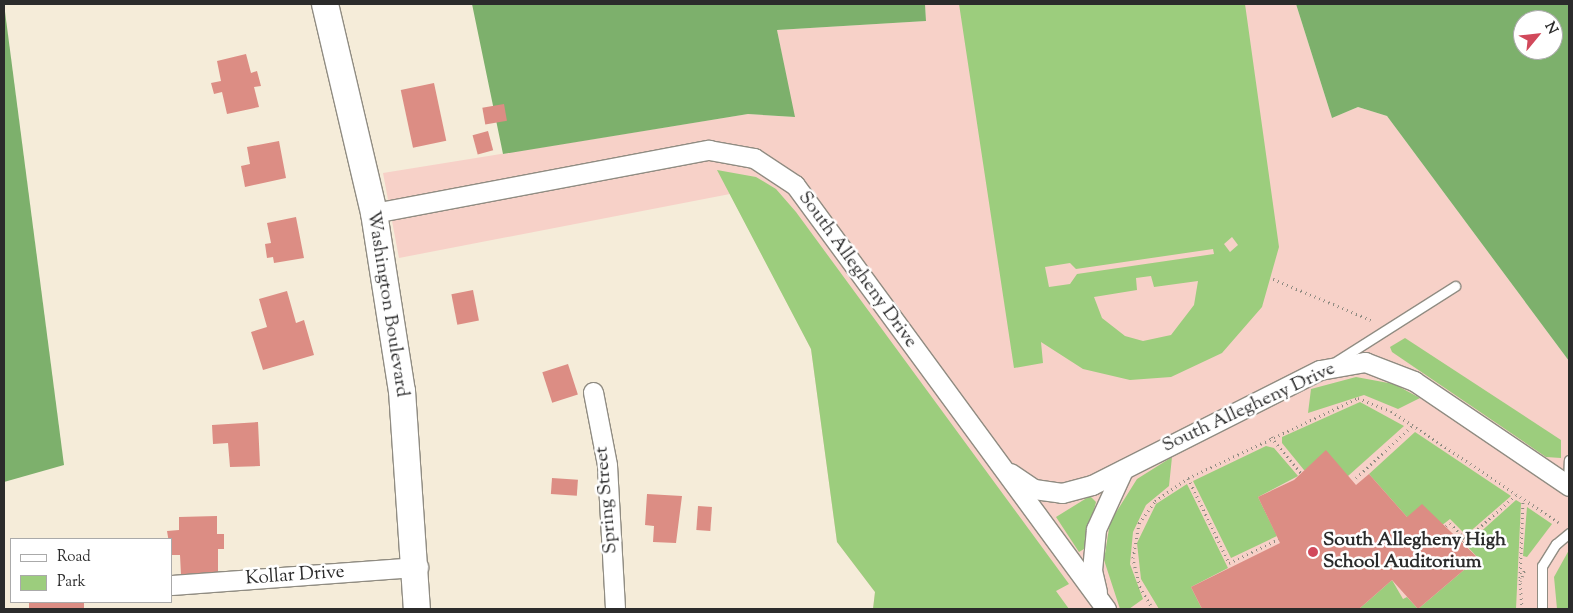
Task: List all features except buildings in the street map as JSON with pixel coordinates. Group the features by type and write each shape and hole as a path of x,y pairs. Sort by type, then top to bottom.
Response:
{"street":[{"name":"Washington Boulevard","path":"325,4 374,213 402,390 418,567 418,609"},
{"name":"South Allegheny Drive","path":"374,213 709,150 754,158 795,185 999,466 1103,604"},
{"name":"South Allegheny Drive","path":"999,466 1034,489 1062,493 1123,470 1320,370 1365,362 1414,382 1569,486"},
{"name":"Spring Street","path":"593,392 607,465 615,609"},
{"path":"1103,604 1092,570 1096,529 1123,470"},
{"name":"Kollar Drive","path":"172,585 418,567"}],"lane":[{"path":"1320,370 1374,341 1455,286"},
{"path":"1569,460 1569,486"},
{"path":"1542,609 1542,566 1556,544 1569,533"}],"path":[{"path":"1273,279 1381,324"},
{"path":"1153,609 1135,572 1136,535 1155,500 1188,478 1271,437 1358,398 1378,403 1414,425 1559,522 1552,528"},
{"path":"1356,478 1414,425"},
{"path":"1271,437 1301,473"},
{"path":"1188,478 1229,563 1241,559 1279,539"},
{"path":"1446,526 1450,523 1464,541 1517,494"},
{"path":"1522,609 1520,581 1523,499"},
{"path":"1520,581 1527,564"}],"shaded area":[{"path":"925,4 1296,4 1332,118 1358,107 1387,116 1569,361 1569,609 873,609 875,592 837,542 811,349 730,194 399,258 383,173 748,114 794,117 777,30 926,21"}],"green space":[{"path":"4,4 64,465 4,482"},
{"path":"472,4 925,4 926,21 777,30 795,117 748,114 503,154"},
{"path":"959,4 1245,4 1279,247 1262,307 1222,353 1171,377 1130,380 1083,369 1041,342 1043,363 1014,368","holes":["1232,237 1238,245 1230,252 1224,244","1213,249 1214,254 1077,274 1070,284 1049,287 1045,267 1070,263 1076,269","1151,276 1154,287 1198,281 1194,305 1171,335 1143,341 1125,336 1102,318 1094,297 1137,290 1136,278"]},
{"path":"1296,4 1569,4 1569,361 1387,116 1358,107 1332,118"},
{"path":"717,170 756,177 776,189 796,212 1069,584 1056,591 1069,609 873,609 875,592 837,542 811,349"},
{"path":"1405,338 1561,440 1561,458 1546,457 1392,352 1390,347"},
{"path":"1356,377 1394,384 1420,398 1398,409 1364,395 1308,413 1311,389"},
{"path":"1360,402 1404,426 1348,476 1304,470 1282,443 1282,437"},
{"path":"1415,432 1511,496 1466,535 1450,519 1441,526 1407,517 1369,474"},
{"path":"1266,446 1274,448 1298,476 1258,497 1277,536 1231,558 1193,481"},
{"path":"1172,457 1169,486 1146,505 1133,532 1130,564 1143,599 1129,609 1120,609 1104,560 1110,522 1137,479"},
{"path":"1187,484 1228,568 1191,587 1202,609 1159,609 1141,579 1137,543 1156,504"},
{"path":"1090,496 1096,502 1084,549 1079,552 1056,517"},
{"path":"1516,500 1521,503 1516,609 1418,609 1478,558 1466,545"},
{"path":"1527,507 1552,524 1527,557 1523,556"},
{"path":"1569,550 1569,609 1557,609 1554,577"},
{"path":"1392,580 1403,599 1407,597 1418,609 1359,609"}],"place":[{"name":"South Allegheny High School Auditorium","path":"1313,552"}]}
